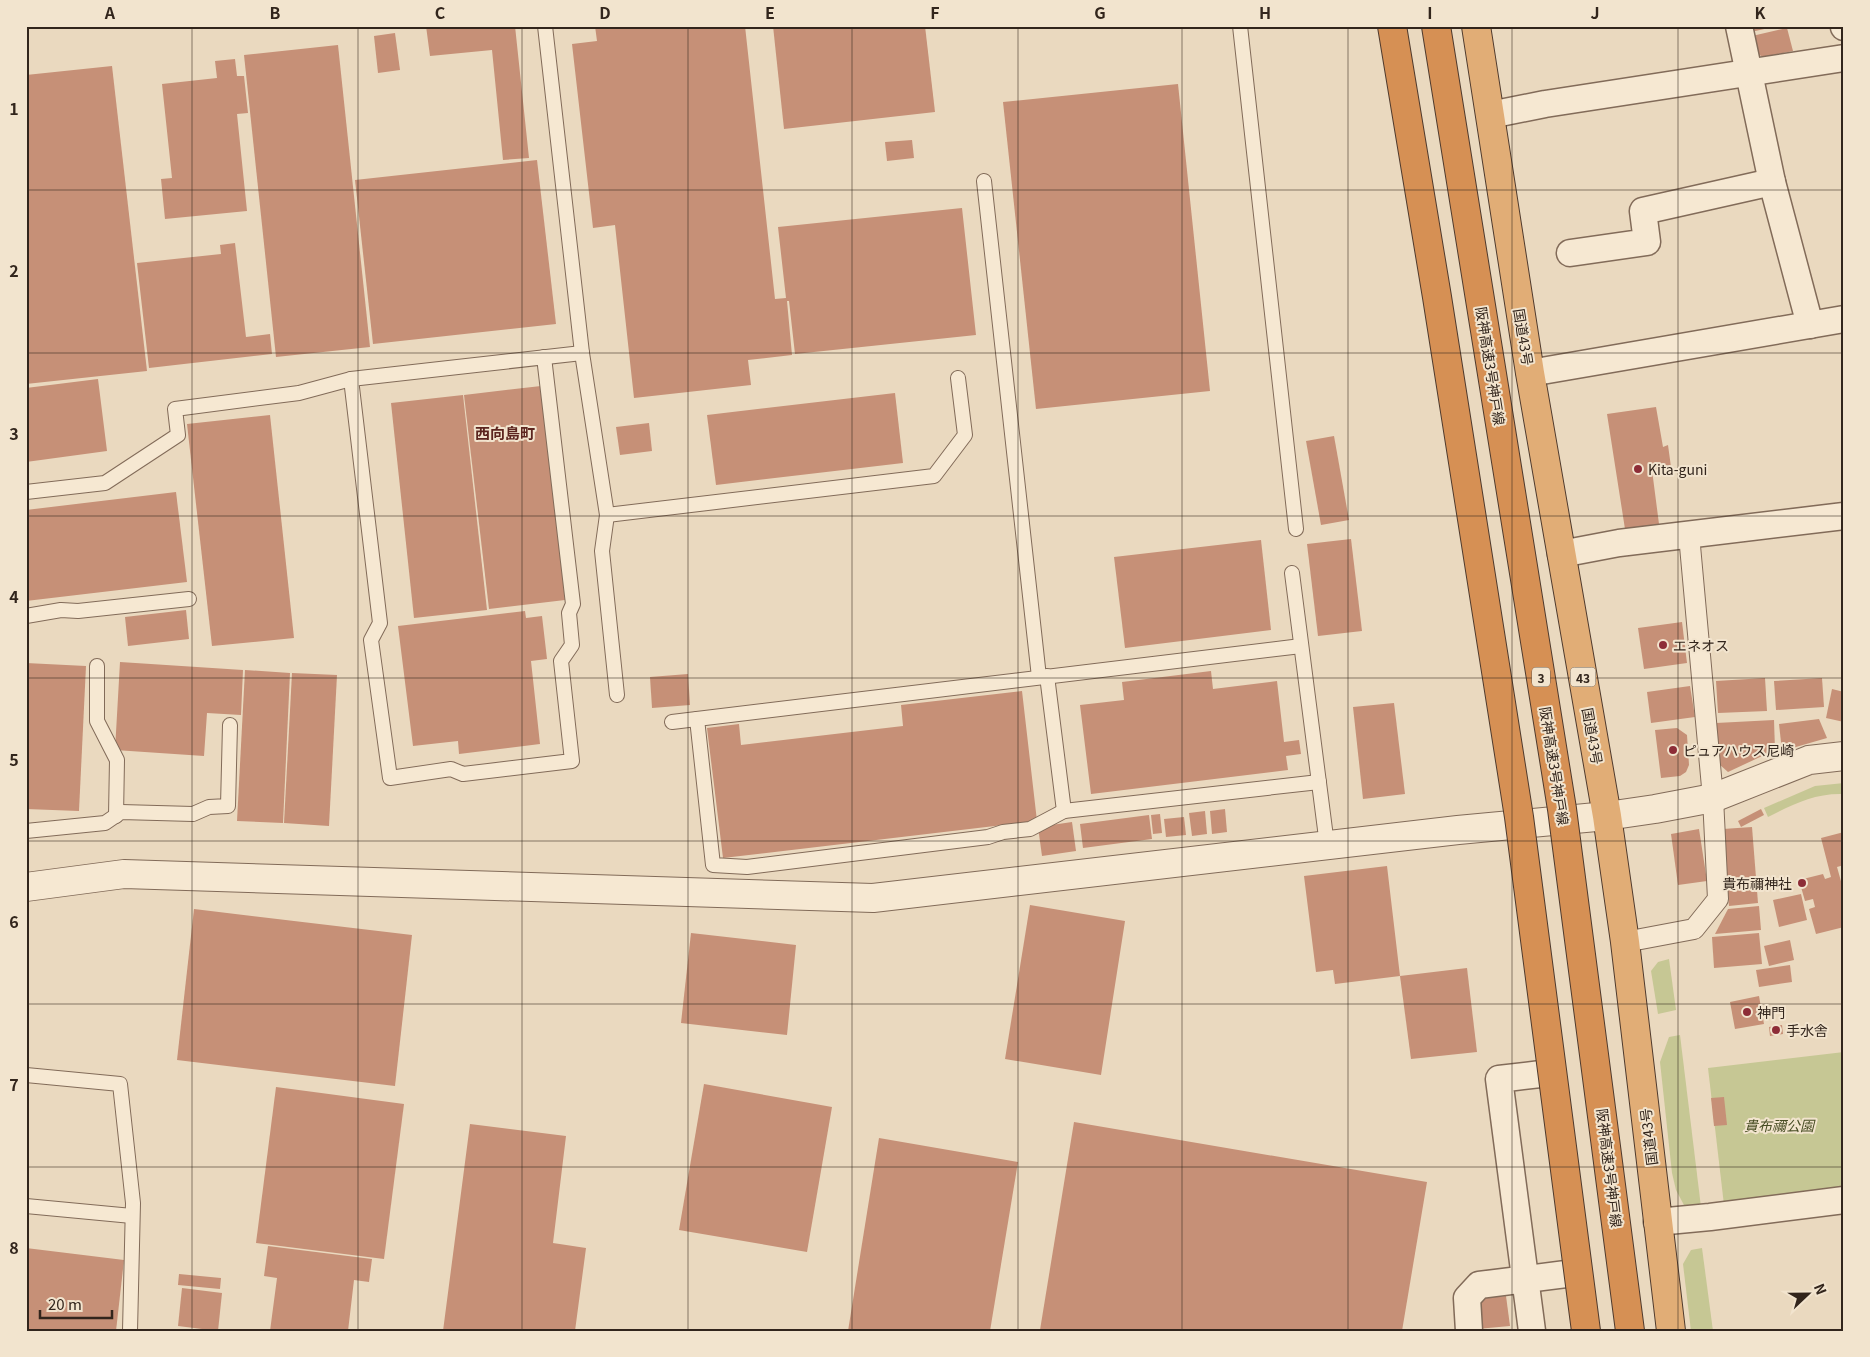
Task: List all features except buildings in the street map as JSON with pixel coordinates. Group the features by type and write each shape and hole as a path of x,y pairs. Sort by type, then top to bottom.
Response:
{"highway":[{"path":"1387,26 1516,824 1581,1331"},
{"path":"1392,26 1439,307 1519,817 1586,1331"},
{"name":"阪神高速3号神戸線","path":"1436,26 1562,809 1630,1331"},
{"name":"国道43号","path":"1476,26 1530,373 1607,816 1625,942 1671,1331"}],"street":[{"path":"1738,26 1750,74 1772,182 1810,325"},
{"path":"1490,115 1545,104 1750,74 1844,58"},
{"path":"1570,253 1646,242 1643,211 1772,182"},
{"path":"1530,373 1844,319"},
{"path":"1561,554 1619,542 1844,516"},
{"path":"1625,942 1694,929 1718,900 1712,798 1689,535"},
{"path":"26,887 124,874 873,898 1327,845 1607,816 1655,809 1712,798 1809,760 1844,756"},
{"path":"1532,1331 1499,1079 1549,1074"},
{"path":"1657,1222 1844,1200"},
{"path":"1469,1331 1466,1298 1479,1285 1574,1273"}],"lane":[{"path":"545,26 582,353 607,514 602,551 617,695"},
{"path":"1240,26 1296,529"},
{"path":"984,181 1043,677 1064,811"},
{"path":"26,492 105,483 178,435 175,409 299,393 351,379 582,353"},
{"path":"351,379 380,623 371,640 390,778 450,769 463,774 572,761 561,661 572,645 569,613 573,604 544,357"},
{"path":"607,514 934,476 966,434 958,378"},
{"path":"1292,573 1327,845"},
{"path":"26,616 60,610 78,611 189,599"},
{"path":"672,722 1301,646"},
{"path":"97,666 97,721 117,760 116,816"},
{"path":"697,719 713,865 747,866 988,837 1003,832 1030,829 1064,811 1319,782"},
{"path":"26,831 105,824 121,812 193,814 209,807 228,806 230,725"},
{"path":"26,1075 120,1084 133,1203 130,1331"},
{"path":"26,1206 132,1216"}],"green space":[{"path":"1844,783 1844,794 1814,797 1768,817 1764,808 1815,786"},
{"path":"1669,959 1676,1010 1658,1014 1651,971 1658,962"},
{"path":"1680,1035 1701,1207 1685,1207 1676,1190 1672,1173 1660,1062 1669,1037"},
{"name":"貴布禰公園","path":"1844,1052 1844,1191 1724,1205 1708,1068"},
{"path":"1702,1248 1713,1331 1691,1331 1683,1264 1691,1250"}],"place":[{"name":"Kita-guni","path":"1638,469"},
{"name":"エネオス","path":"1663,645"},
{"name":"ピュアハウス尼崎","path":"1673,750"},
{"name":"貴布禰神社","path":"1802,883"},
{"name":"神門","path":"1747,1012"},
{"name":"手水舎","path":"1776,1030"}],"district":[{"name":"西向島町","path":"505,432"}]}
